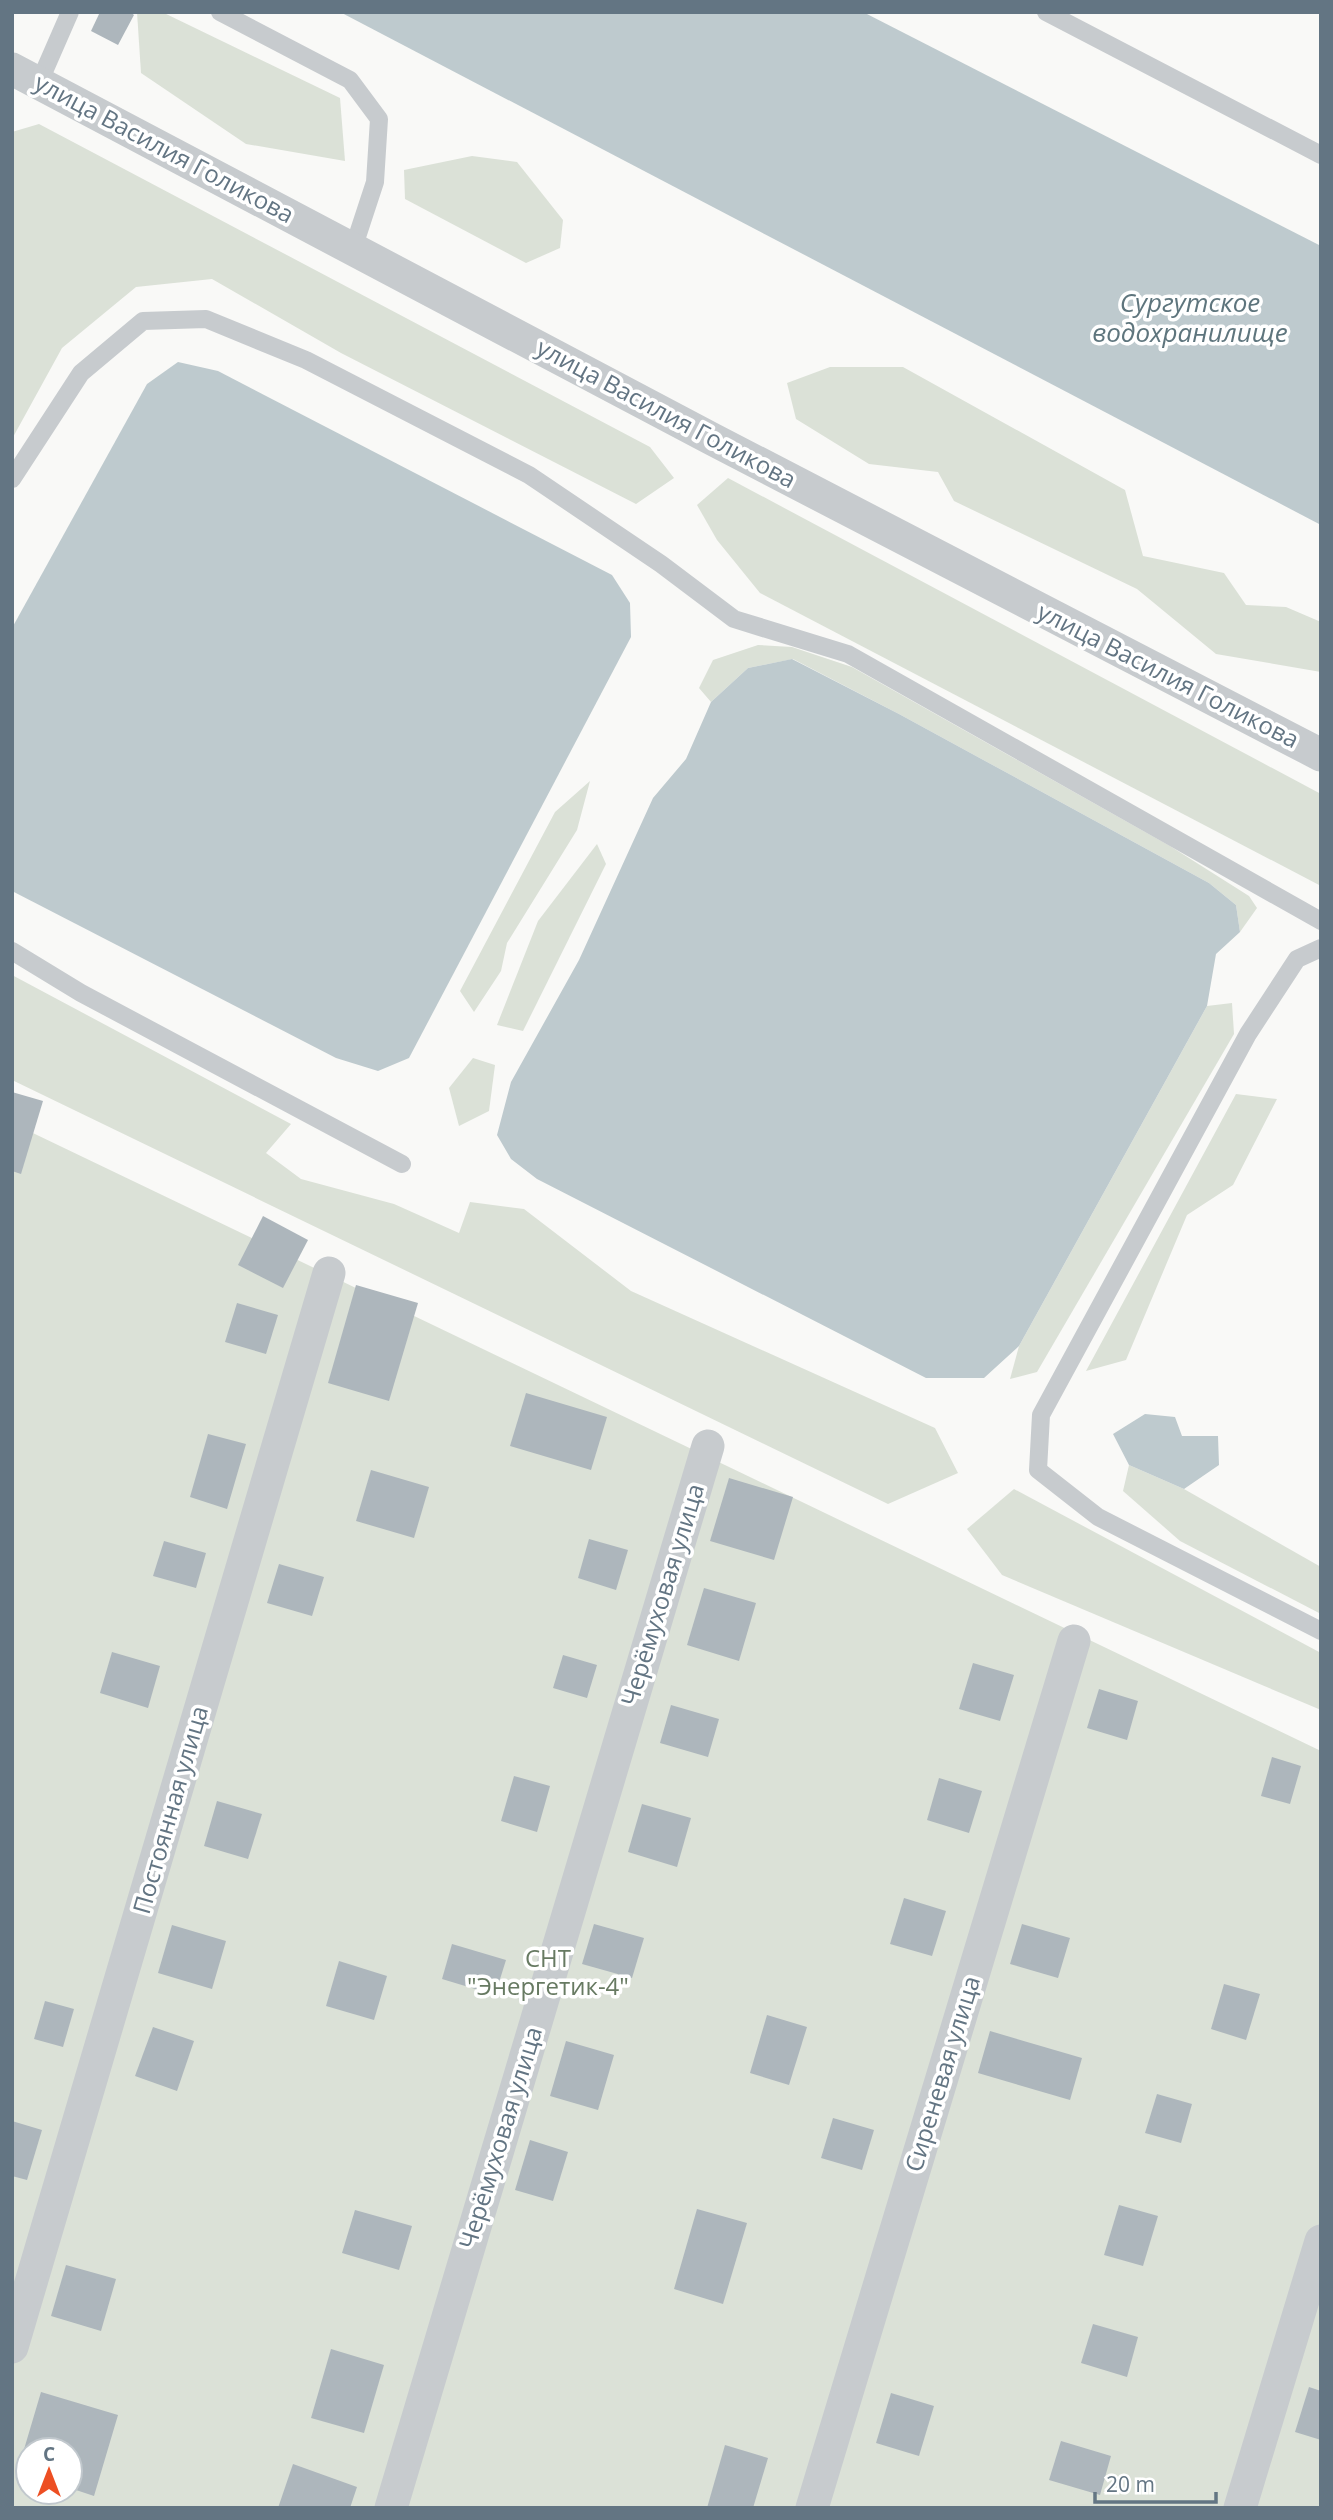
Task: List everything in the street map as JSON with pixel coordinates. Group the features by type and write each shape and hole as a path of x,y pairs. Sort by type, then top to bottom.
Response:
{"street":[{"name":"улица Василия Голикова","path":"25,76 712,439 1321,755"},
{"name":"Постоянная улица","path":"12,2347 330,1273"},
{"name":"Черёмуховая улица","path":"391,2508 708,1446"},
{"name":"Сиреневая улица","path":"812,2508 1074,1641"},
{"path":"1240,2508 1321,2241"}],"lane":[{"path":"25,76 70,12"},
{"path":"220,12 350,80 379,119 375,182 353,249"},
{"path":"1046,12 1321,155"},
{"path":"12,479 81,373 132,330 143,321 206,319 306,360 529,475 661,564 734,620 848,654 1321,921"},
{"path":"1321,948 1297,959 1248,1034 1041,1415 1038,1470 1098,1517 1321,1631"},
{"path":"12,951 81,993 402,1164"}],"green space":[{"path":"137,12 162,12 340,98 345,161 246,144 141,73"},
{"path":"39,124 650,447 674,478 636,504 341,353 212,279 136,287 62,348 12,439 12,132"},
{"path":"472,156 517,162 563,220 560,248 526,263 405,199 404,170"},
{"path":"830,367 903,367 1125,490 1143,556 1224,573 1246,605 1286,607 1321,622 1321,672 1216,654 1137,589 954,501 938,472 869,464 796,419 787,383"},
{"path":"728,478 1321,794 1321,886 760,593 717,540 697,505"},
{"path":"758,645 792,647 852,667 1170,846 1249,896 1257,908 1240,932 1236,905 1209,883 793,659 748,668 711,702 699,688 713,660"},
{"path":"590,781 577,830 507,943 501,971 474,1012 460,991 555,812"},
{"path":"597,844 606,864 523,1031 497,1025 538,921"},
{"path":"12,975 291,1124 266,1153 301,1179 394,1204 459,1233 470,1202 524,1209 631,1291 935,1428 958,1473 888,1504 12,1080"},
{"path":"1232,1003 1234,1034 1037,1372 1010,1379 1019,1346 1207,1006"},
{"path":"473,1058 495,1065 489,1111 459,1126 449,1088"},
{"path":"1236,1094 1277,1099 1233,1185 1187,1215 1126,1360 1086,1371"},
{"name":"СНТ \"Энергетик-4\"","path":"12,1123 1321,1751 1321,2508 12,2508"},
{"path":"1129,1465 1184,1489 1321,1567 1321,1614 1180,1541 1123,1491"},
{"path":"1014,1489 1321,1653 1321,1710 1002,1575 967,1529"}],"water":[{"name":"Сургутское водохранилище","path":"340,12 863,12 1321,246 1321,525"},
{"path":"178,362 218,371 612,575 630,603 631,637 409,1058 378,1071 336,1058 12,891 12,628 147,384"},
{"path":"792,659 899,714 1209,883 1236,905 1240,932 1216,954 1207,1006 1019,1346 984,1378 926,1378 537,1179 511,1159 497,1135 511,1082 579,960 653,798 686,759 711,702 748,668"},
{"path":"1145,1414 1175,1417 1182,1436 1218,1436 1219,1465 1184,1489 1129,1465 1113,1434"}],"building":[{"path":"100,12 130,12 134,15 118,45 91,31"},
{"path":"12,1092 43,1101 21,1174 12,1171"},
{"path":"263,1216 308,1240 283,1288 238,1265"},
{"path":"356,1285 418,1303 389,1401 328,1383"},
{"path":"237,1303 278,1315 266,1354 225,1342"},
{"path":"526,1393 607,1417 591,1470 510,1446"},
{"path":"208,1434 246,1444 227,1509 190,1497"},
{"path":"371,1470 429,1487 414,1538 356,1521"},
{"path":"729,1478 793,1497 774,1560 710,1541"},
{"path":"589,1539 628,1550 616,1590 578,1578"},
{"path":"164,1541 206,1553 196,1588 153,1576"},
{"path":"279,1564 324,1577 312,1616 267,1603"},
{"path":"704,1588 756,1603 739,1661 687,1645"},
{"path":"112,1652 160,1666 148,1708 100,1693"},
{"path":"563,1655 597,1665 587,1698 553,1688"},
{"path":"973,1663 1014,1675 1000,1721 959,1709"},
{"path":"1099,1689 1138,1701 1127,1740 1087,1728"},
{"path":"671,1705 719,1719 708,1757 660,1743"},
{"path":"1272,1757 1301,1766 1290,1804 1261,1796"},
{"path":"514,1776 550,1786 537,1832 501,1821"},
{"path":"939,1778 982,1791 969,1833 927,1820"},
{"path":"217,1801 262,1814 248,1859 204,1846"},
{"path":"642,1804 691,1818 677,1867 628,1852"},
{"path":"904,1898 946,1911 932,1956 890,1944"},
{"path":"594,1924 644,1938 632,1978 582,1964"},
{"path":"1022,1924 1070,1938 1058,1978 1010,1964"},
{"path":"172,1925 226,1941 212,1989 158,1973"},
{"path":"452,1944 506,1960 495,1995 442,1979"},
{"path":"339,1961 387,1976 374,2020 326,2006"},
{"path":"1224,1984 1260,1994 1246,2040 1211,2029"},
{"path":"45,2001 74,2009 63,2047 34,2039"},
{"path":"767,2015 807,2027 789,2085 750,2073"},
{"path":"153,2027 194,2041 177,2091 135,2076"},
{"path":"990,2031 1082,2058 1070,2100 978,2073"},
{"path":"566,2041 614,2055 598,2110 550,2096"},
{"path":"1157,2094 1192,2104 1181,2143 1145,2133"},
{"path":"833,2118 874,2130 862,2170 821,2158"},
{"path":"12,2121 42,2130 27,2180 12,2176"},
{"path":"530,2140 568,2152 553,2201 515,2190"},
{"path":"1119,2205 1158,2216 1143,2266 1104,2255"},
{"path":"697,2209 747,2223 723,2304 674,2289"},
{"path":"355,2210 412,2226 399,2270 342,2253"},
{"path":"66,2265 116,2279 101,2331 51,2316"},
{"path":"1093,2324 1138,2337 1127,2377 1081,2363"},
{"path":"331,2349 384,2365 364,2433 311,2418"},
{"path":"1309,2387 1321,2391 1321,2440 1295,2432"},
{"path":"41,2392 118,2415 94,2496 84,2493 84,2436 28,2436"},
{"path":"891,2393 934,2406 919,2456 876,2443"},
{"path":"1061,2441 1111,2456 1100,2495 1049,2480"},
{"path":"725,2445 768,2458 753,2508 707,2508"},
{"path":"293,2464 357,2487 350,2508 278,2508"}]}
